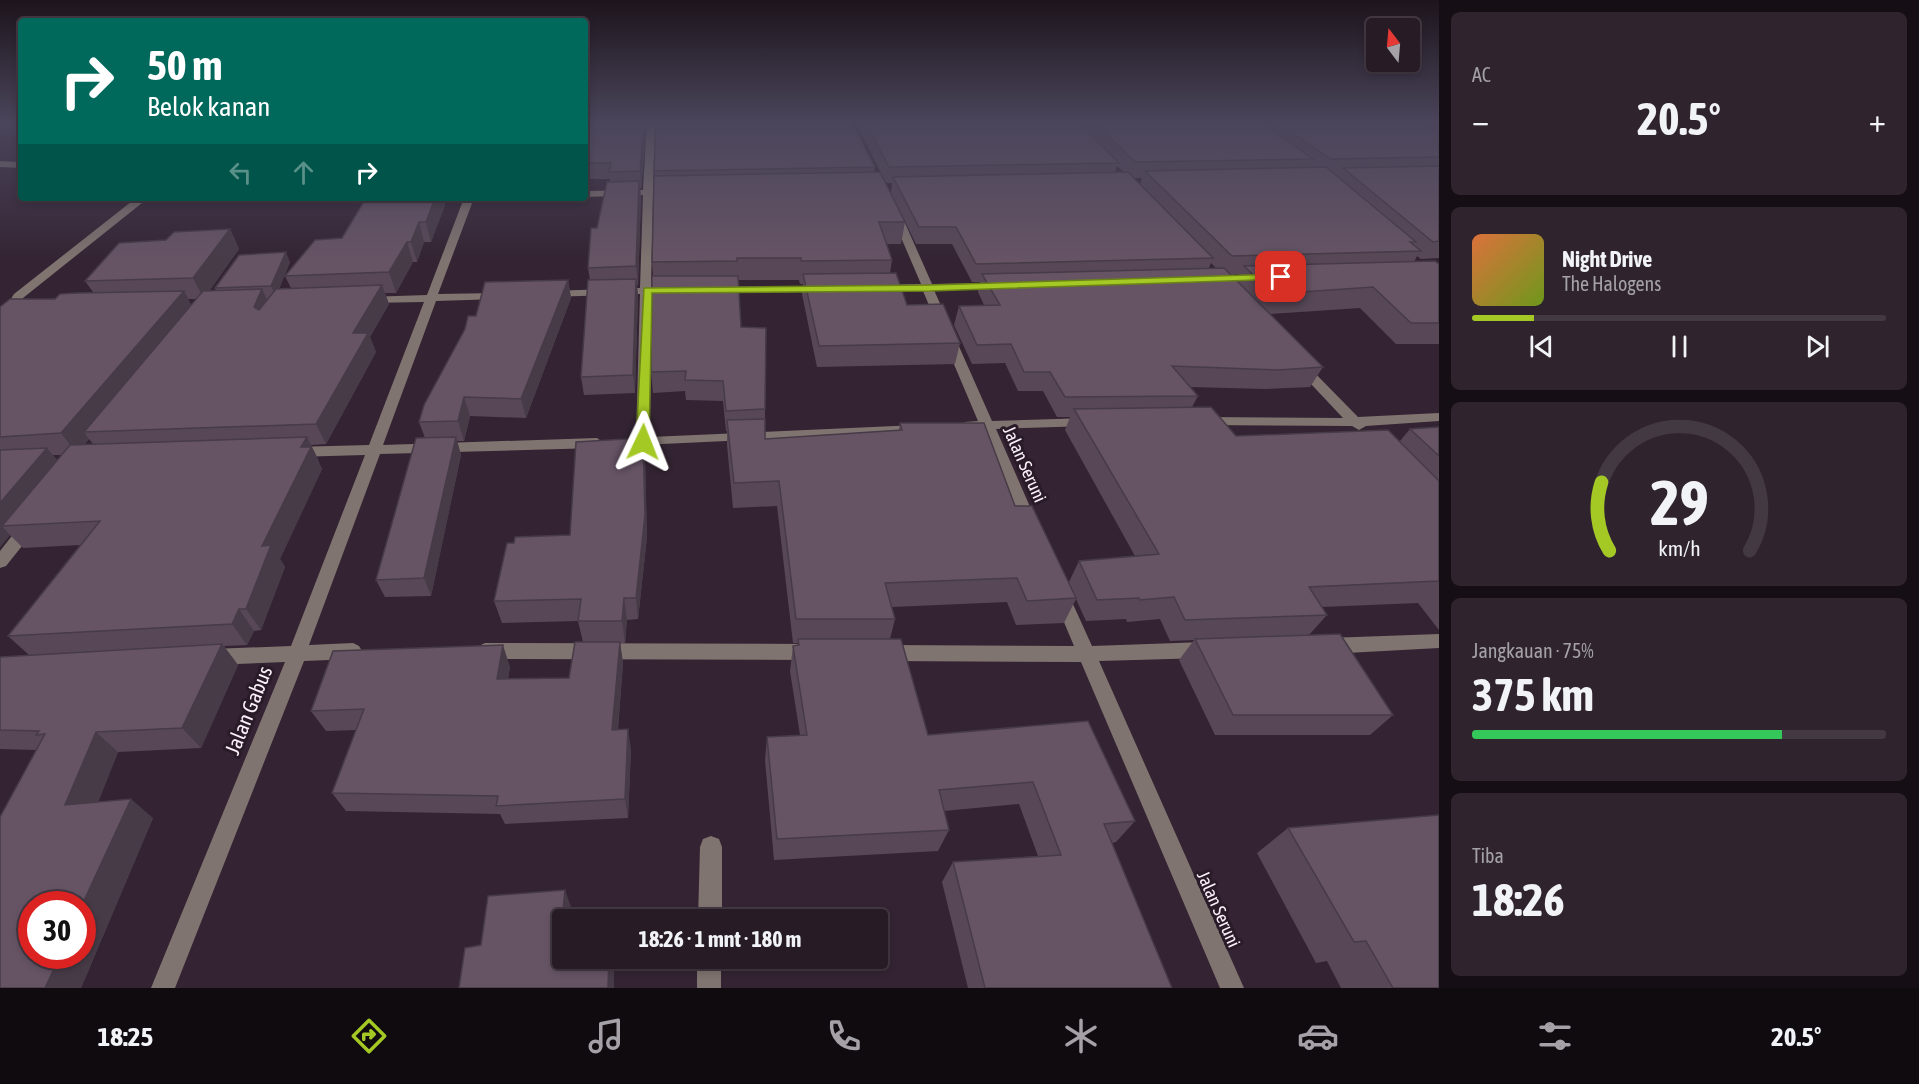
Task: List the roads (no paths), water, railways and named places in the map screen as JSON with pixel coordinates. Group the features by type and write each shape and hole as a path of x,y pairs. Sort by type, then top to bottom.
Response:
{"street":[{"path":"643,442 648,169"},
{"path":"588,194 682,192"},
{"name":"Jalan Seruni","path":"889,199 930,288 1039,545"},
{"path":"38,308 21,306 16,299 139,201"},
{"name":"Jalan Gabus","path":"163,988 298,652 468,201"},
{"path":"871,288 1008,285"},
{"path":"706,290 836,288"},
{"path":"540,294 683,290"},
{"path":"350,301 516,295"},
{"path":"1290,354 1370,438"},
{"path":"1191,421 1355,422 1439,417"},
{"path":"952,427 1099,422"},
{"path":"281,452 643,442 928,429"},
{"path":"0,562 36,516"},
{"name":"Jalan Seruni","path":"1054,578 1232,988"},
{"path":"1310,646 1439,641"},
{"path":"872,653 1087,654 1228,649"},
{"path":"191,658 298,652 370,651"},
{"path":"465,651 824,652"},
{"path":"710,909 711,847"},
{"path":"709,969 709,988"}]}
